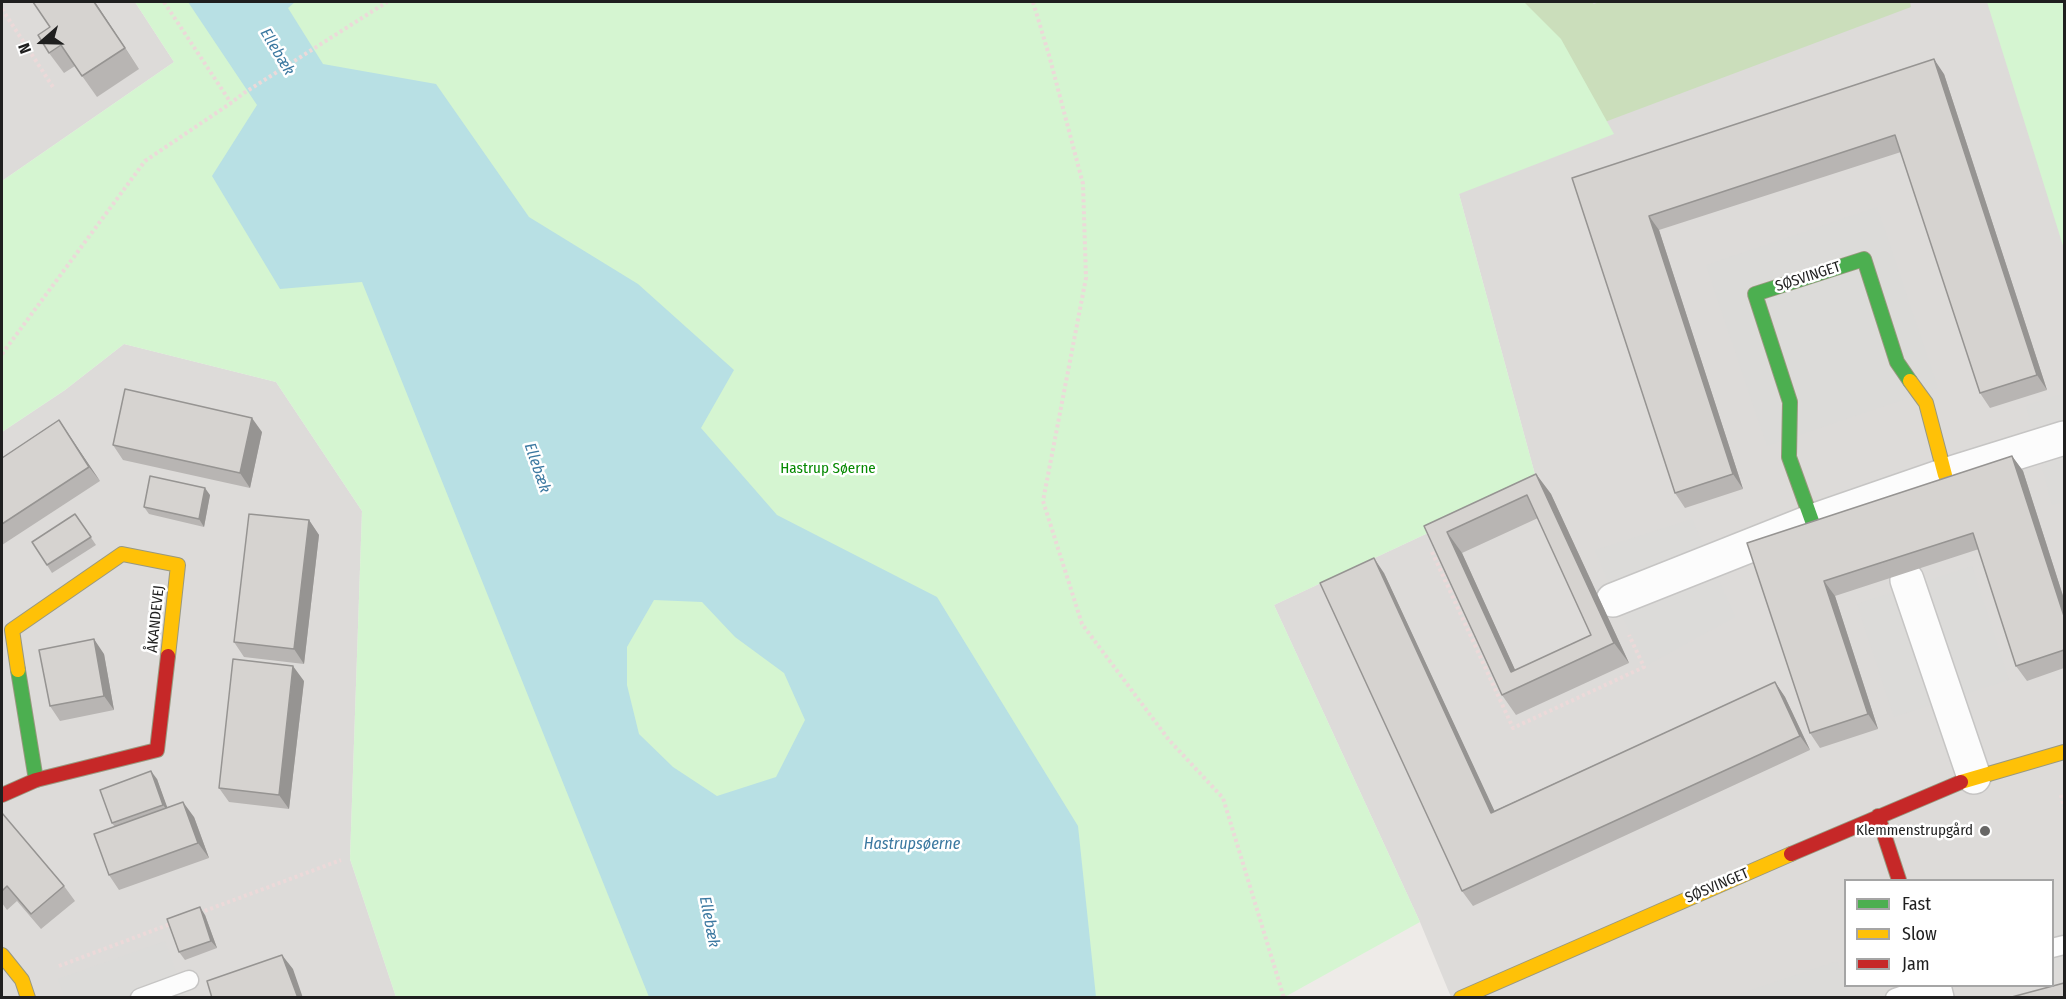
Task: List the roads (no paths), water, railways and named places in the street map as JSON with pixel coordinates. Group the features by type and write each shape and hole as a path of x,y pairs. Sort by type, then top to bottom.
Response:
{"street":[{"name":"SØSVINGET","path":"1812,521 1789,457 1791,402 1755,294 1864,259 1897,362 1926,403 1945,475"},
{"path":"1612,600 1812,521 1945,475 2064,438"},
{"name":"ÅKANDEVEJ","path":"2,795 36,780 158,750 178,566 122,554 12,630 36,780"},
{"path":"1907,580 1974,777"},
{"name":"SØSVINGET","path":"1461,998 1878,816 1974,777 2064,752"},
{"path":"1878,816 1899,879"},
{"path":"2,956 22,980 28,998"}],"lane":[{"path":"140,998 189,980"},
{"path":"1895,998 1929,987"}],"water":[{"name":"Hastrupsøerne","path":"188,2 295,2 288,8 323,64 436,84 529,217 638,284 734,370 701,428 777,515 937,597 1078,826 1096,997 649,997 362,282 280,289 212,176 257,105","holes":["654,600 702,602 735,637 784,673 805,720 776,777 717,796 673,767 639,734 627,685 627,647"]}],"place":[{"name":"Klemmenstrupgård","path":"1985,831"}],"water label":[{"name":"Ellebæk","path":"277,52"},
{"name":"Ellebæk","path":"537,468"},
{"name":"Ellebæk","path":"709,922"}],"park label":[{"name":"Hastrup Søerne","path":"828,469"}]}
